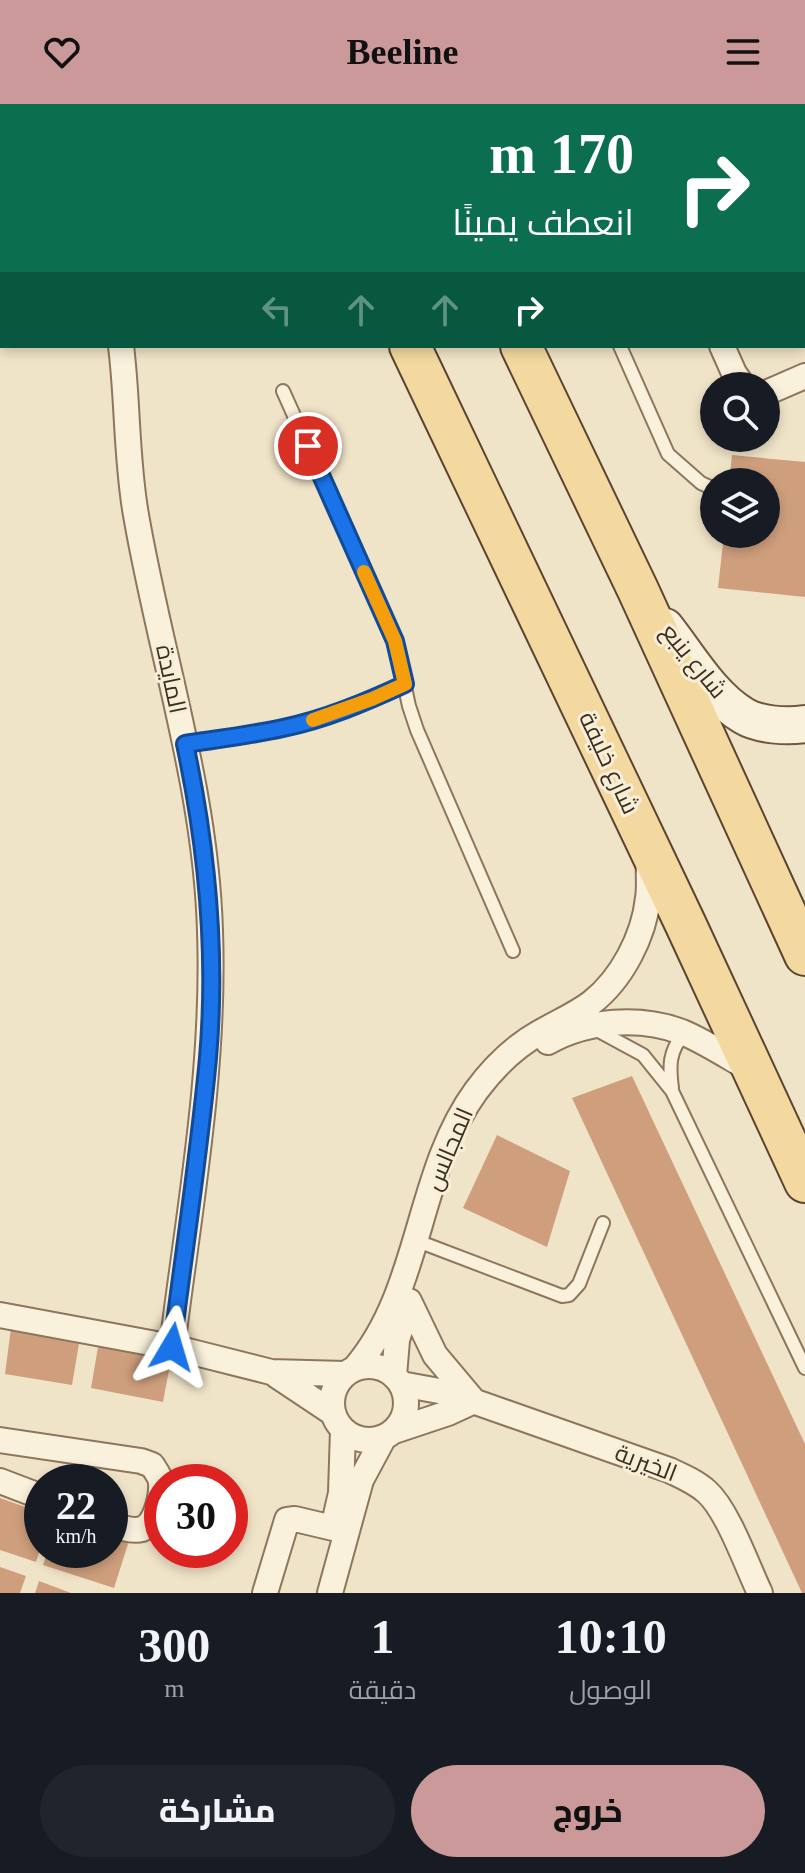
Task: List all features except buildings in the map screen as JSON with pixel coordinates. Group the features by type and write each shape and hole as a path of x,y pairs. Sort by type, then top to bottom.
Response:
{"main road":[{"name":"شارع خليفة","path":"411,348 805,1182"},
{"path":"522,348 638,590 805,955"}],"street":[{"name":"المايدة","path":"121,348 129,469 136,516 198,806 206,870 210,990 208,1056 172,1347"},
{"path":"723,348 734,372"},
{"path":"780,387 805,376"},
{"name":"شارع ينبع","path":"638,590 717,693 744,717 774,724 805,724"},
{"name":"المجالس","path":"350,1371 372,1348 387,1320 443,1154 465,1106 498,1064 518,1047 591,1003 619,973 642,926 648,898 649,847"},
{"name":"المجالس","path":"398,1380 397,1340 466,1137 490,1096 524,1057 556,1038 590,1027 633,1022 684,1033 753,1071"},
{"path":"271,1372 363,1440 389,1434 474,1401 435,1355 409,1301"},
{"path":"0,1315 172,1347 271,1372 350,1371 369,1365 382,1368 398,1380 406,1395 406,1408 402,1420 389,1434 361,1480 330,1593"},
{"path":"316,1593 341,1493 338,1422 333,1392 350,1371"},
{"name":"الخيرية","path":"398,1380 474,1401 669,1470 692,1481 709,1494 721,1511 760,1593"},
{"path":"0,1440 152,1465 161,1482 155,1515 151,1523 142,1529 128,1529"},
{"path":"0,1481 24,1490"},
{"path":"265,1593 287,1520 333,1528"}],"lane":[{"path":"621,348 668,454 700,482"},
{"path":"283,391 395,641 417,730 513,951"},
{"path":"185,744 283,728 320,718 405,684"},
{"path":"590,1027 620,1040 643,1055 672,1091 805,1368"},
{"path":"672,1091 670,1057 673,1047 684,1033"},
{"path":"428,1245 562,1296 575,1291 579,1284 603,1223"}],"slow traffic":[{"path":"313,720 405,684 395,641 364,572"}],"route":[{"path":"172,1347 208,1056 210,990 206,870 198,806 185,744 283,728 320,718 405,684 395,641 308,446"}]}
